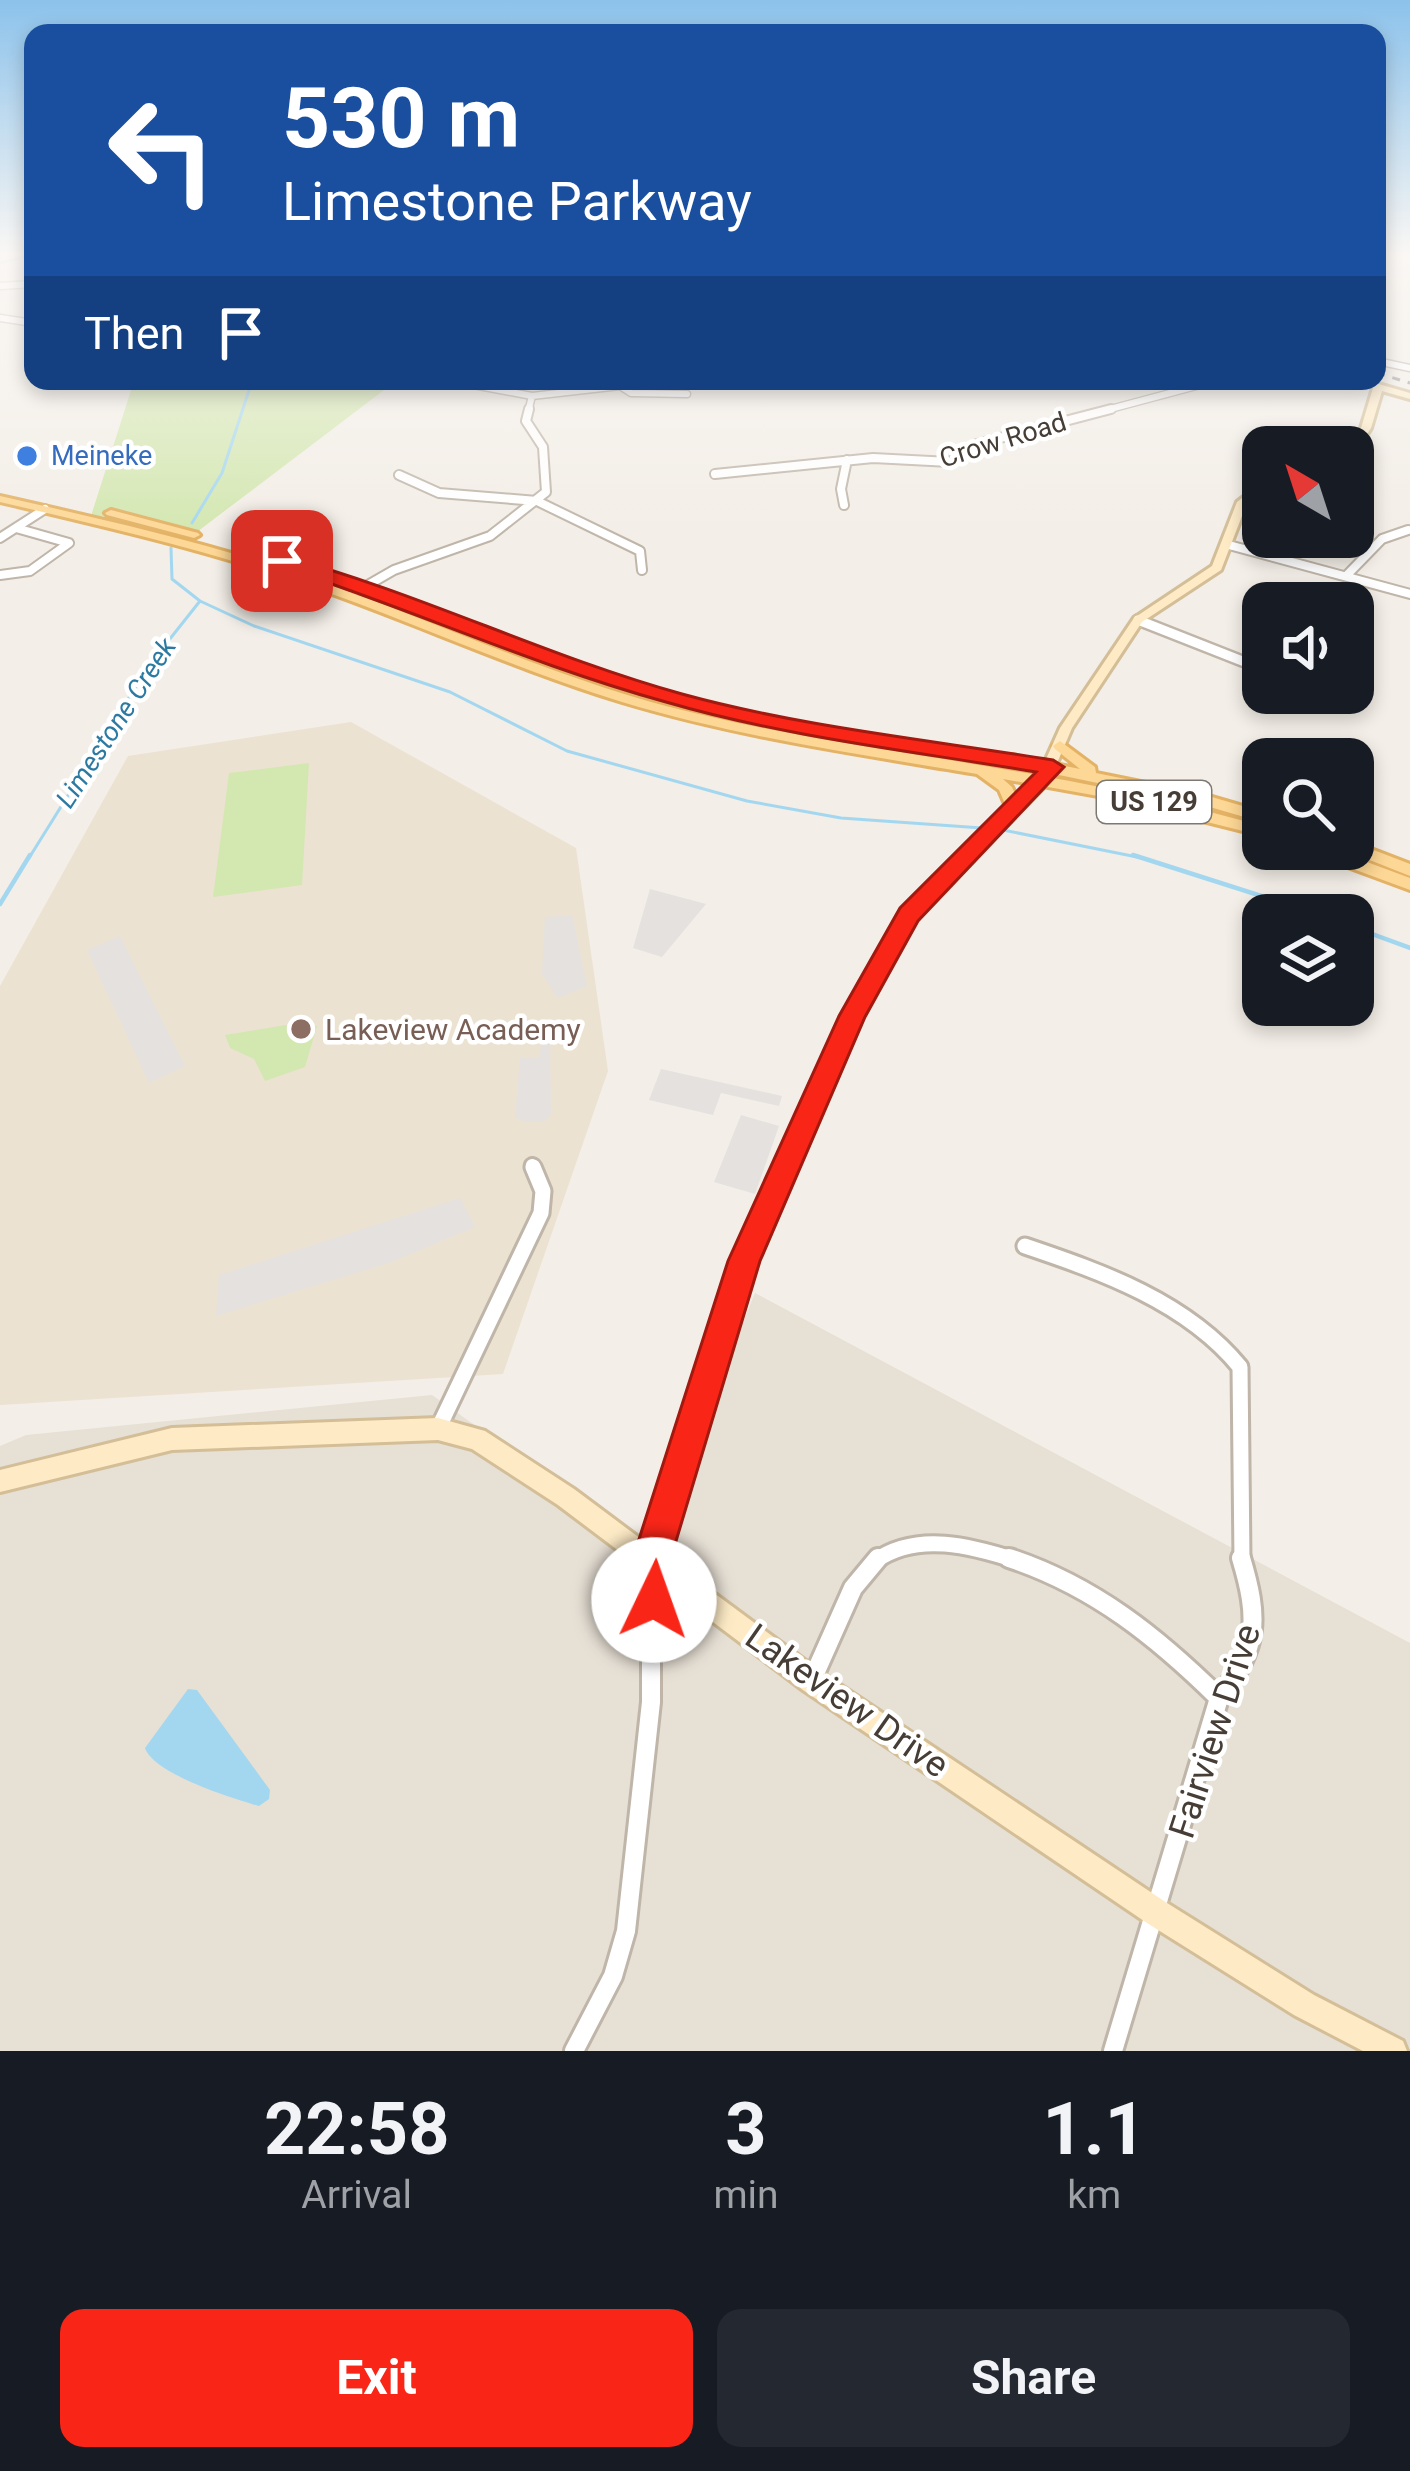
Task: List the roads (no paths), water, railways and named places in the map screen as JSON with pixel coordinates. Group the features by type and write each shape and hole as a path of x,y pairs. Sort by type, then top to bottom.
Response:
{"main road":[{"name":"US 129","path":"0,486 199,536 535,655 727,712 1049,773 1242,825"},
{"name":"US 129","path":"0,499 356,591 524,665 664,709 740,727 963,765 1104,778 1242,811"},
{"path":"45,509 59,500"},
{"path":"1060,746 1104,778"},
{"path":"963,765 997,780 1012,798 1014,809"},
{"path":"1374,855 1410,870"},
{"path":"1372,870 1410,884"}],"street":[{"path":"500,390 532,396 585,390"},
{"path":"626,390 687,394"},
{"name":"Crow Road","path":"715,474 847,460 950,462 977,444 1181,390"},
{"path":"1367,426 1377,390"},
{"path":"356,591 381,574 472,544 519,518 546,492 543,447 526,421 532,396"},
{"path":"844,505 841,489 847,460"},
{"path":"399,475 439,494 537,501 640,551 642,570"},
{"path":"574,2051 613,1976 626,1931 651,1702 651,1561 744,1261 852,1016 909,915 1049,773 1079,706 1138,620 1208,576 1222,561 1242,502"},
{"path":"0,538 45,509"},
{"path":"0,575 30,571 69,543 16,528"},
{"path":"1346,576 1382,539 1408,530"},
{"path":"1228,545 1410,594"},
{"path":"1138,620 1242,661"},
{"path":"438,1429 541,1213 543,1191 532,1165"},
{"name":"Fairview Drive","path":"1025,1246 1070,1260 1180,1316 1227,1346 1240,1367 1238,1550 1255,1604 1255,1631 1240,1672 1219,1698 1113,2051"},
{"name":"Lakeview Drive","path":"0,1481 172,1439 438,1429 477,1439 566,1497 812,1681 1157,1912 1304,2005 1393,2051"},
{"path":"812,1681 863,1570 885,1553 910,1543 940,1544 994,1553 1069,1577 1139,1624 1219,1698"}],"water":[{"path":"188,1689 197,1690 270,1790 269,1799 259,1806 178,1776 151,1758 145,1748"}],"waterway":[{"name":"Limestone Creek","path":"192,523 222,473 249,390"},
{"name":"Limestone Creek","path":"171,548 172,579 200,601"},
{"name":"Limestone Creek","path":"29,858 150,664 200,601"},
{"path":"200,601 254,626 450,692 567,751 747,801 841,818 982,828"},
{"path":"998,829 1142,858"},
{"name":"Limestone Creek","path":"0,904 30,855"},
{"path":"1133,855 1255,894"},
{"path":"1374,935 1410,948"}],"railway":[{"path":"1386,376 1410,383"}],"place":[{"name":"Meineke","path":"27,456"},
{"name":"Lakeview Academy","path":"301,1029"}]}
